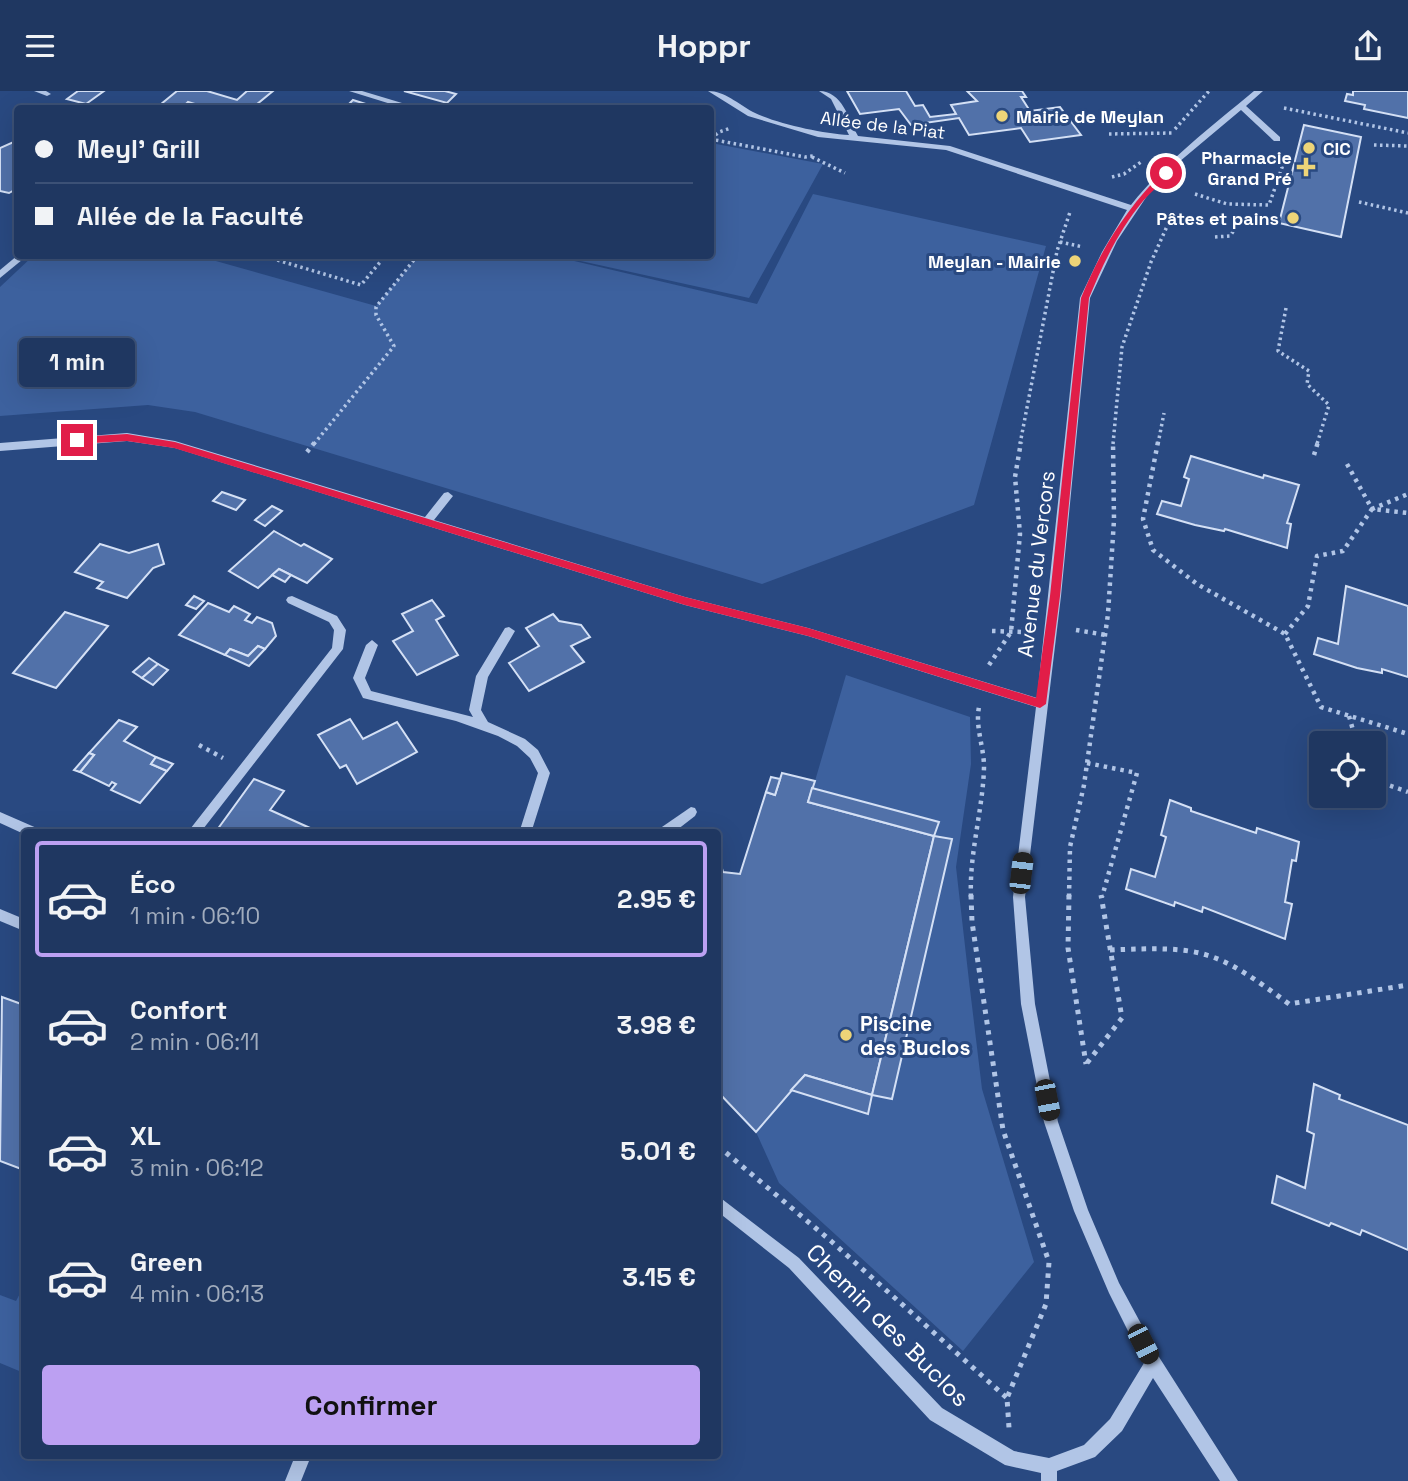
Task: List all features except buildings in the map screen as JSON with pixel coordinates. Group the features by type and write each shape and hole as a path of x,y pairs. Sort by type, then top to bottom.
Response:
{"street":[{"path":"38,91 47,94"},
{"path":"353,91 404,105"},
{"name":"Allée de la Piat","path":"712,91 751,114 821,135 947,148 1133,209"},
{"path":"823,91 834,98 855,139"},
{"name":"Avenue du Vercors","path":"1230,1481 1153,1363 1114,1288 1080,1211 1051,1122 1028,1004 1018,897 1055,596 1085,298 1102,258 1133,209 1181,159 1259,91"},
{"path":"1241,106 1277,139"},
{"path":"0,275 19,259"},
{"path":"0,447 103,438 152,440 685,601 808,632 1040,704"},
{"path":"427,522 448,496"},
{"path":"196,829 337,649 340,630 333,619 292,600"},
{"path":"485,727 475,710 482,676 509,631"},
{"path":"372,645 359,678 367,695 485,727 510,737 534,754 544,773 526,829"},
{"path":"668,829 691,812"},
{"path":"0,817 26,829"},
{"path":"0,915 21,924"},
{"name":"Chemin des Buclos","path":"721,1205 794,1263 936,1415 1011,1459 1049,1474 1089,1451 1116,1425 1153,1363"},
{"path":"293,1481 302,1459"}],"path":[{"path":"1284,108 1408,132"},
{"path":"714,137 728,128"},
{"path":"1109,134 1172,133"},
{"path":"811,156 821,135"},
{"path":"1195,194 1215,202 1269,205 1290,146 1277,139"},
{"path":"714,140 811,156 845,173"},
{"path":"1374,145 1408,146"},
{"path":"1359,202 1408,213"},
{"path":"1087,763 1137,773 1101,893 1122,1019 1086,1064 1068,949 1070,847 1087,763 1108,614 1114,520 1112,454 1122,347 1151,262 1173,213"},
{"path":"1214,237 1230,236 1240,222"},
{"path":"1060,242 1092,249"},
{"path":"273,259 361,285 383,259"},
{"path":"307,453 394,346 376,315 376,307 415,259"},
{"path":"1286,308 1278,351 1309,371 1307,384 1329,405 1314,455"},
{"path":"1164,413 1143,519 1153,550 1197,584 1284,634 1321,707 1408,734"},
{"path":"1347,464 1372,509"},
{"path":"990,660 1011,632 1020,534 1015,477"},
{"path":"1284,634 1308,606 1317,556 1343,551 1372,509 1408,494"},
{"path":"1372,509 1408,513"},
{"path":"1349,715 1353,731"},
{"path":"721,1149 831,1241 1007,1398 1046,1304 1049,1262 1003,1131 972,922 970,868 984,766"},
{"path":"1386,784 1408,792"},
{"path":"1110,950 1163,948 1205,953 1248,974 1289,1004 1408,985"}],"shaded area":[{"path":"714,144 823,164 749,298 572,259 714,259"},
{"path":"813,194 1046,246 974,505 762,584 195,412 148,405 0,416 0,287 30,259 209,259 376,306 415,259 566,259 757,304"},
{"name":"Piscine des Buclos","path":"846,675 970,717 971,764 956,867 969,981 982,1089 1034,1262 963,1351 779,1183 756,1132 721,1095 721,865 723,872 740,873 771,777 780,779 782,773 815,781"},
{"path":"21,1292 21,1372 0,1363 0,1295 16,1301"}],"place":[{"name":"Mairie de Meylan","path":"1002,116"},
{"name":"CIC","path":"1309,148"},
{"name":"Pharmacie Grand Pré","path":"1306,167"},
{"name":"Pâtes et pains","path":"1293,218"},
{"name":"Meylan - Mairie","path":"1075,261"},
{"name":"Piscine des Buclos","path":"846,1035"}],"route":[{"path":"77,440 127,437 175,445 685,601 808,632 1040,704 1055,596 1085,298 1102,258 1126,220 1140,200 1166,173"}]}
